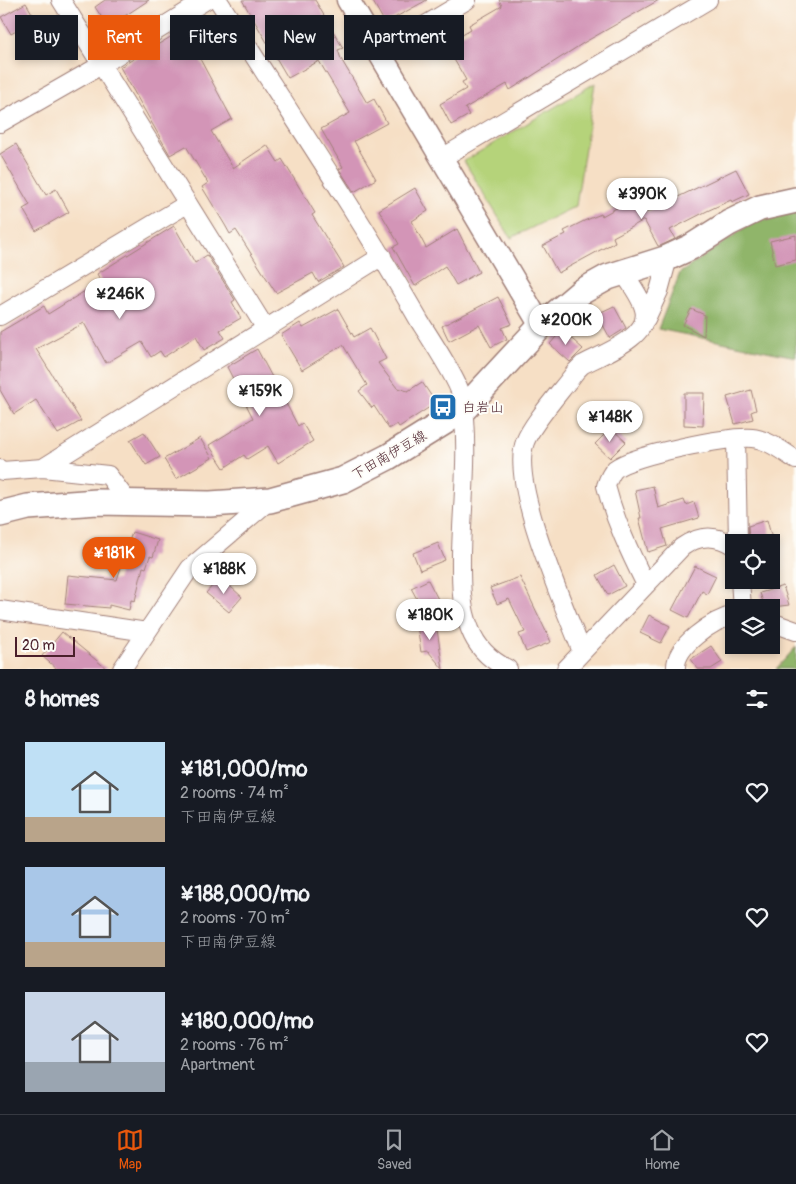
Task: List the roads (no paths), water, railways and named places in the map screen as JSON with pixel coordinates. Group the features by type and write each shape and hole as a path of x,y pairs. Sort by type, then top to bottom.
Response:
{"main road":[{"name":"下田南伊豆線","path":"0,514 28,506 97,502 210,504 270,500 344,480 388,457 462,411 541,326 581,292 608,277 668,258 760,208 796,200"}],"street":[{"path":"61,0 103,64 187,204 266,329"},
{"path":"0,123 103,64 206,0"},
{"path":"218,0 382,256 461,393 465,455 461,517 463,605 470,630 479,647 493,662 508,669"},
{"path":"348,0 357,15"},
{"path":"442,15 467,0"},
{"path":"442,158 708,0"},
{"path":"383,60 541,326"},
{"path":"0,316 187,204"},
{"path":"43,468 382,256"},
{"path":"582,652 529,508 521,475 520,460 525,441 532,427 576,371 582,365 629,340 644,326 659,292 668,258"},
{"path":"623,272 644,307 646,319"},
{"path":"646,585 628,550 611,505 606,486 614,470 628,462 664,452 736,439 754,438 796,460"},
{"path":"736,439 738,534"},
{"path":"0,469 2,471 43,468 108,475 128,502"},
{"path":"122,669 190,568 270,500"},
{"path":"566,669 682,547 690,541 704,537 714,537 725,542"},
{"path":"0,610 147,632"},
{"path":"676,669 676,661 680,651 692,640 725,619"},
{"path":"780,625 796,631"}],"place":[{"name":"白岩山","path":"443,407"}]}
